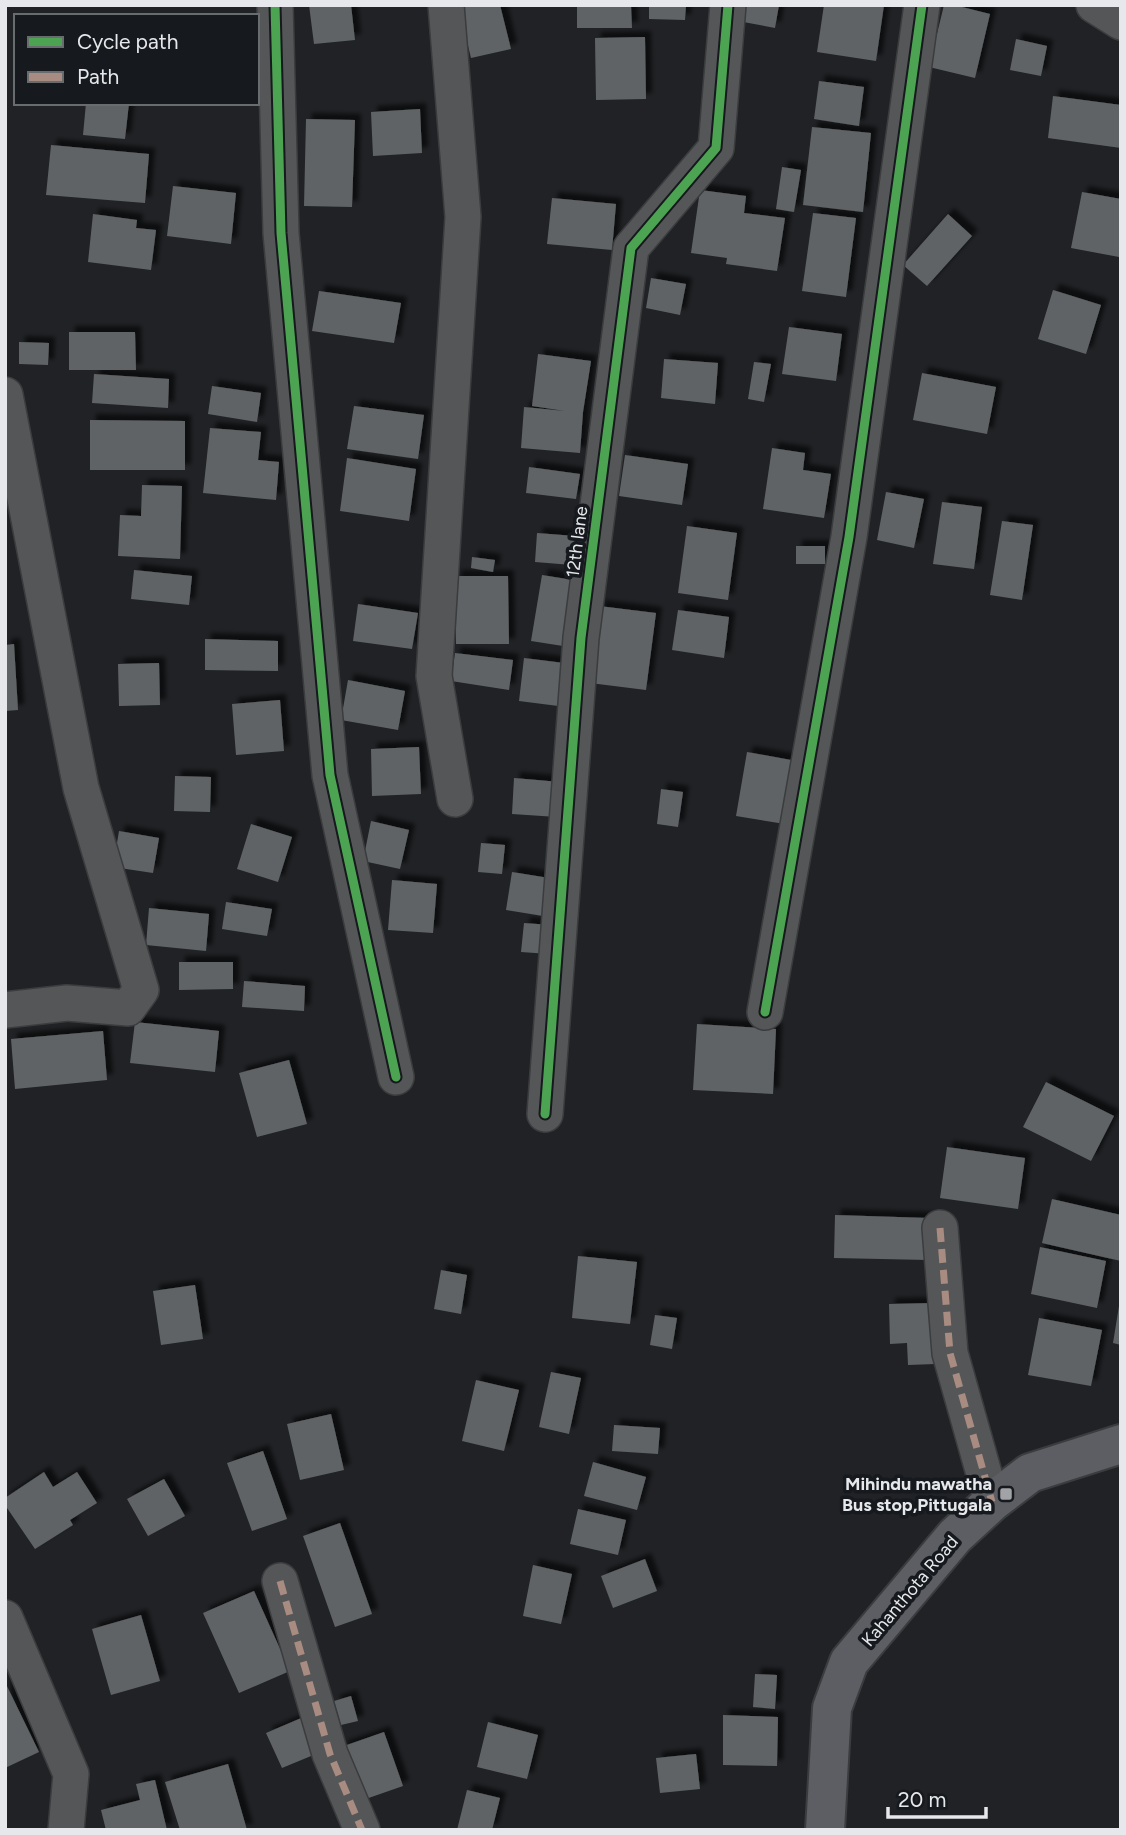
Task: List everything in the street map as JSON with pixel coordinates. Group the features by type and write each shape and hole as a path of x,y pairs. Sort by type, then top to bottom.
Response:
{"main road":[{"name":"Kahanthota Road","path":"825,1830 832,1708 849,1662 955,1536 992,1502 1030,1473 1121,1444"}],"street":[{"path":"275,5 281,233 330,775 396,1077"},
{"path":"446,5 463,217 434,676 455,799"},
{"name":"12th lane","path":"545,1114 581,638 631,248 716,148 728,5"},
{"path":"765,1012 849,537 922,5"},
{"path":"1094,5 1121,22"},
{"path":"5,395 11,453 82,788 141,990 128,1008 67,1003 5,1010"},
{"path":"940,1228 950,1353 992,1502"},
{"path":"280,1581 330,1754 362,1830"},
{"path":"5,1618 71,1774 66,1830"}],"building":[{"path":"309,5 351,5 355,40 314,44"},
{"path":"458,5 500,5 511,49 471,58"},
{"path":"577,5 631,5 632,28 577,28"},
{"path":"649,5 686,5 685,20 649,19"},
{"path":"740,5 779,5 775,28 738,21"},
{"path":"824,5 884,5 876,61 817,52"},
{"path":"944,5 990,14 975,78 929,67"},
{"path":"645,37 646,99 596,100 595,38"},
{"path":"1016,39 1047,46 1041,76 1010,70"},
{"path":"819,81 864,87 859,126 814,119"},
{"path":"1053,96 1121,105 1121,148 1048,138"},
{"path":"86,105 129,105 125,139 83,135"},
{"path":"420,109 422,153 373,156 371,112"},
{"path":"306,119 355,120 352,207 304,206"},
{"path":"812,127 871,133 863,212 803,205"},
{"path":"51,145 149,154 145,203 46,195"},
{"path":"782,167 801,170 794,212 776,209"},
{"path":"173,186 236,193 231,244 167,236"},
{"path":"700,190 746,196 744,213 785,218 777,271 726,264 727,258 691,253"},
{"path":"1082,192 1121,199 1119,257 1071,248"},
{"path":"552,198 616,204 612,250 547,244"},
{"path":"813,213 856,218 846,297 802,291"},
{"path":"93,214 137,220 136,228 156,230 151,270 88,262"},
{"path":"948,214 972,236 927,286 903,265"},
{"path":"651,278 686,284 680,315 646,308"},
{"path":"1053,290 1101,305 1086,354 1038,339"},
{"path":"319,291 401,303 394,343 312,331"},
{"path":"789,327 842,334 836,381 782,374"},
{"path":"69,332 135,332 136,370 69,370"},
{"path":"19,342 49,343 48,365 19,364"},
{"path":"538,354 591,361 580,453 521,448 524,407 565,411 532,406"},
{"path":"664,359 718,363 715,404 661,398"},
{"path":"754,362 771,364 764,402 748,399"},
{"path":"922,373 996,387 987,434 913,420"},
{"path":"94,374 169,379 168,408 92,403"},
{"path":"212,386 261,393 257,422 208,414"},
{"path":"354,406 424,415 418,459 347,449"},
{"path":"90,420 185,421 185,470 90,470"},
{"path":"210,428 261,432 258,460 279,462 276,500 203,493"},
{"path":"772,448 805,453 803,470 831,474 824,518 763,509"},
{"path":"625,455 688,464 682,505 619,496"},
{"path":"347,458 416,469 409,521 340,511"},
{"path":"529,467 580,474 576,499 526,493"},
{"path":"142,485 182,486 180,559 118,556 120,515 141,516"},
{"path":"886,492 924,499 914,548 877,540"},
{"path":"942,502 982,507 974,569 933,564"},
{"path":"1002,521 1033,525 1022,600 990,595"},
{"path":"687,526 737,533 728,600 678,593"},
{"path":"537,533 575,536 572,565 535,562"},
{"path":"796,546 825,546 825,564 796,564"},
{"path":"472,557 495,560 493,572 471,568"},
{"path":"134,570 192,576 189,605 131,599"},
{"path":"542,575 573,580 563,646 531,641"},
{"path":"455,576 508,576 509,644 456,644"},
{"path":"358,604 418,613 412,649 353,641"},
{"path":"599,606 656,613 646,690 590,683"},
{"path":"678,610 729,617 724,658 672,650"},
{"path":"205,639 278,641 278,671 205,670"},
{"path":"14,644 18,710 5,711 5,645"},
{"path":"455,653 513,660 509,690 451,681"},
{"path":"524,658 572,664 566,707 519,701"},
{"path":"159,663 160,705 119,706 118,664"},
{"path":"348,680 405,691 398,730 341,720"},
{"path":"280,700 284,751 236,755 232,704"},
{"path":"419,747 421,794 372,796 371,749"},
{"path":"747,752 802,762 791,825 736,816"},
{"path":"175,776 211,777 210,812 174,811"},
{"path":"514,778 560,782 557,817 512,814"},
{"path":"661,789 683,792 678,827 657,824"},
{"path":"371,821 409,830 400,869 363,861"},
{"path":"251,824 292,837 278,882 237,869"},
{"path":"119,831 159,838 153,873 113,867"},
{"path":"481,843 505,845 502,874 478,872"},
{"path":"512,872 549,878 543,916 506,910"},
{"path":"392,880 437,884 433,933 388,930"},
{"path":"226,902 272,909 267,936 222,929"},
{"path":"149,908 209,914 206,951 146,945"},
{"path":"524,923 551,925 549,954 521,952"},
{"path":"179,962 233,962 233,989 179,990"},
{"path":"244,981 305,986 304,1011 242,1007"},
{"path":"135,1022 219,1031 215,1072 130,1063"},
{"path":"697,1024 776,1029 773,1094 693,1090"},
{"path":"103,1031 107,1080 15,1089 11,1039"},
{"path":"289,1060 307,1124 257,1137 239,1073"},
{"path":"1046,1082 1114,1116 1091,1161 1023,1127"},
{"path":"947,1147 1025,1158 1018,1209 940,1198"},
{"path":"1052,1199 1121,1215 1121,1261 1042,1243"},
{"path":"835,1215 929,1218 928,1260 834,1258"},
{"path":"1040,1247 1106,1261 1097,1308 1031,1294"},
{"path":"578,1256 637,1262 630,1324 572,1318"},
{"path":"441,1270 467,1275 461,1314 434,1309"},
{"path":"195,1285 203,1339 161,1345 153,1291"},
{"path":"933,1303 935,1364 908,1365 907,1343 890,1344 889,1304"},
{"path":"1121,1306 1121,1345 1113,1343"},
{"path":"655,1315 677,1318 672,1349 650,1345"},
{"path":"1039,1318 1102,1330 1091,1386 1028,1375"},
{"path":"551,1372 581,1378 569,1434 539,1427"},
{"path":"476,1380 519,1390 504,1451 462,1441"},
{"path":"331,1414 344,1470 300,1480 287,1424"},
{"path":"614,1425 660,1428 658,1454 612,1451"},
{"path":"263,1451 287,1519 252,1531 227,1463"},
{"path":"593,1462 646,1477 637,1510 584,1496"},
{"path":"44,1472 53,1487 77,1472 97,1503 70,1520 73,1525 35,1549 5,1505 5,1498"},
{"path":"164,1479 185,1516 148,1536 127,1499"},
{"path":"578,1509 626,1520 618,1555 570,1544"},
{"path":"340,1523 372,1614 335,1627 303,1536"},
{"path":"645,1559 657,1591 613,1608 601,1576"},
{"path":"533,1565 572,1574 561,1624 523,1616"},
{"path":"254,1591 290,1671 239,1693 203,1613"},
{"path":"141,1615 160,1681 111,1695 92,1629"},
{"path":"755,1674 777,1675 775,1709 753,1707"},
{"path":"5,1682 39,1752 5,1768"},
{"path":"351,1696 358,1721 341,1725 334,1701"},
{"path":"313,1713 328,1749 282,1768 266,1733"},
{"path":"723,1715 778,1717 777,1766 723,1765"},
{"path":"488,1722 538,1735 527,1779 477,1767"},
{"path":"384,1732 403,1786 360,1801 341,1747"},
{"path":"696,1754 700,1789 660,1793 656,1758"},
{"path":"228,1764 247,1830 180,1830 165,1782"},
{"path":"155,1780 167,1830 106,1830 101,1810 140,1800 136,1784"},
{"path":"467,1790 500,1798 492,1830 457,1830"}],"marked path":[{"path":"940,1228 950,1353 992,1502"},
{"path":"280,1581 330,1754 362,1830"}],"cycle path":[{"path":"275,5 281,233 330,775 396,1077"},
{"path":"545,1114 581,638 631,248 716,148 728,5"},
{"path":"765,1012 849,537 922,5"}],"place":[{"name":"Mihindu mawatha Bus stop,Pittugala","path":"1006,1494"}]}
